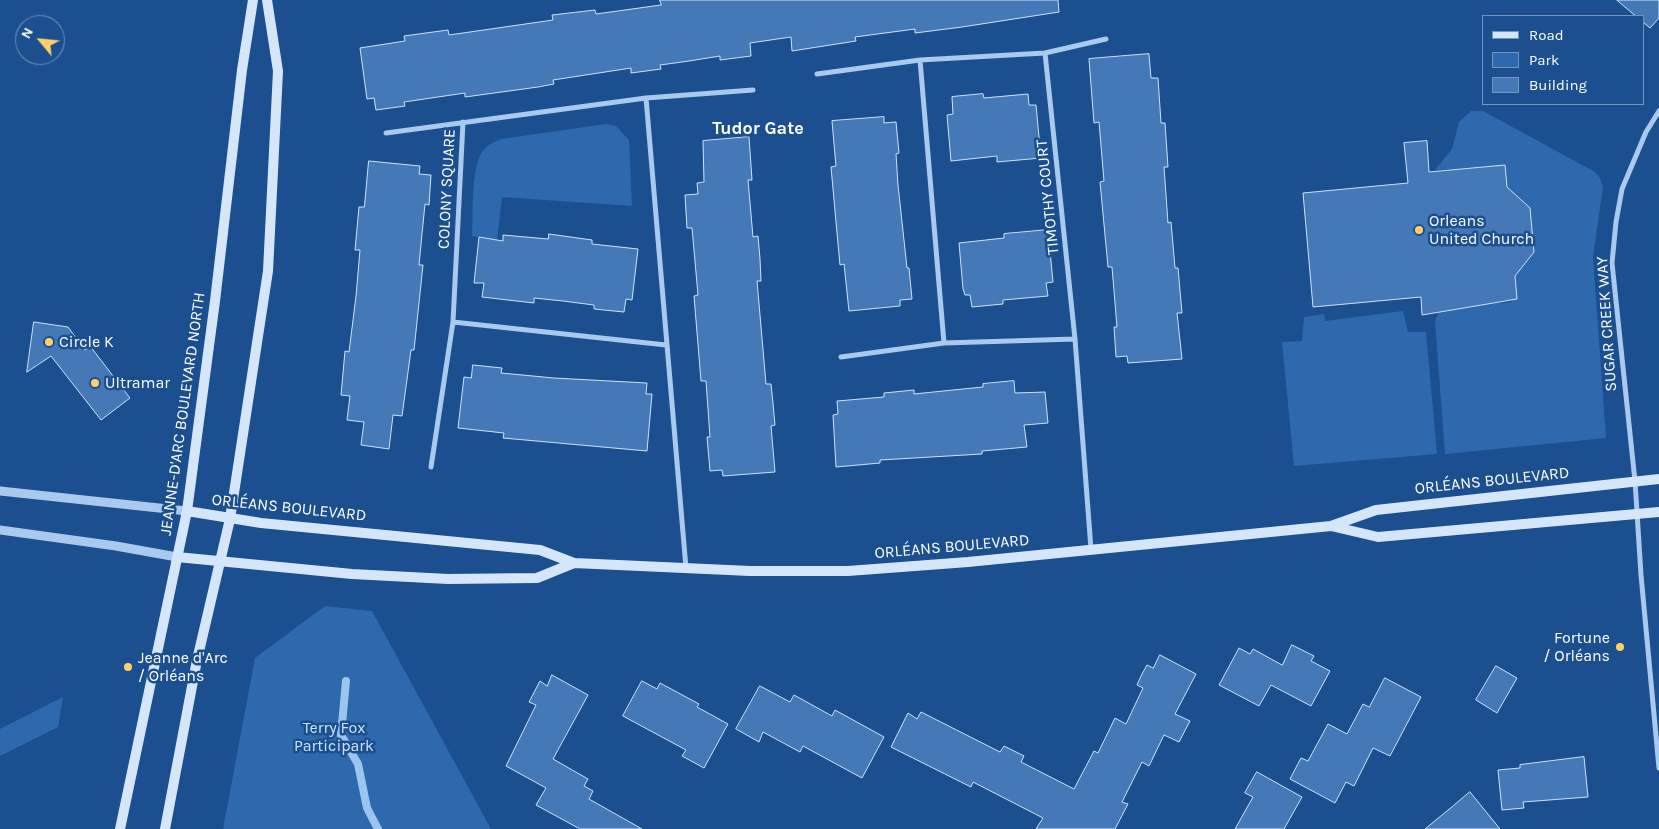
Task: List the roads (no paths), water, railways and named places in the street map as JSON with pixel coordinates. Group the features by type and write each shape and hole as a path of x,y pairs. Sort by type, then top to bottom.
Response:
{"main road":[{"name":"JEANNE-D'ARC BOULEVARD NORTH","path":"120,829 187,511 215,301 242,70 253,0"},
{"path":"165,829 197,660 230,519 268,271 278,71 267,0"},
{"name":"ORLÉANS BOULEVARD","path":"187,511 230,519 540,550 574,564 750,571 848,571 968,562 1331,526 1376,510 1659,479"},
{"name":"ORLÉANS BOULEVARD","path":"1331,526 1378,538 1659,512"},
{"name":"ORLÉANS BOULEVARD","path":"177,557 352,574 448,579 537,578 574,564"}],"street":[{"path":"817,74 920,60 1045,53 1106,39"},
{"name":"TIMOTHY COURT","path":"1045,53 1076,339 1092,549"},
{"path":"920,60 944,343"},
{"name":"COLONY SQUARE","path":"431,467 453,322 463,122 646,98 753,90"},
{"path":"646,98 686,568"},
{"name":"SUGAR CREEK WAY","path":"1659,111 1646,132 1622,189 1616,222 1612,263 1635,481 1641,575 1659,768"},
{"path":"386,133 463,122"},
{"path":"453,322 666,345"},
{"path":"841,357 944,343 1076,339"},
{"name":"ORLÉANS BOULEVARD","path":"0,491 187,511"},
{"name":"ORLÉANS BOULEVARD","path":"0,530 116,546 177,557"}],"waterway":[{"path":"346,681 341,735 358,764 367,808 378,829"}],"place":[{"name":"Orleans United Church","path":"1419,230"},
{"name":"Circle K","path":"49,342"},
{"name":"Ultramar","path":"95,383"},
{"name":"Fortune / Orléans","path":"1620,647"},
{"name":"Jeanne d'Arc / Orléans","path":"128,667"}],"district":[{"name":"Tudor Gate","path":"758,129"}],"park label":[{"name":"Terry Fox Participark","path":"334,737"}]}
